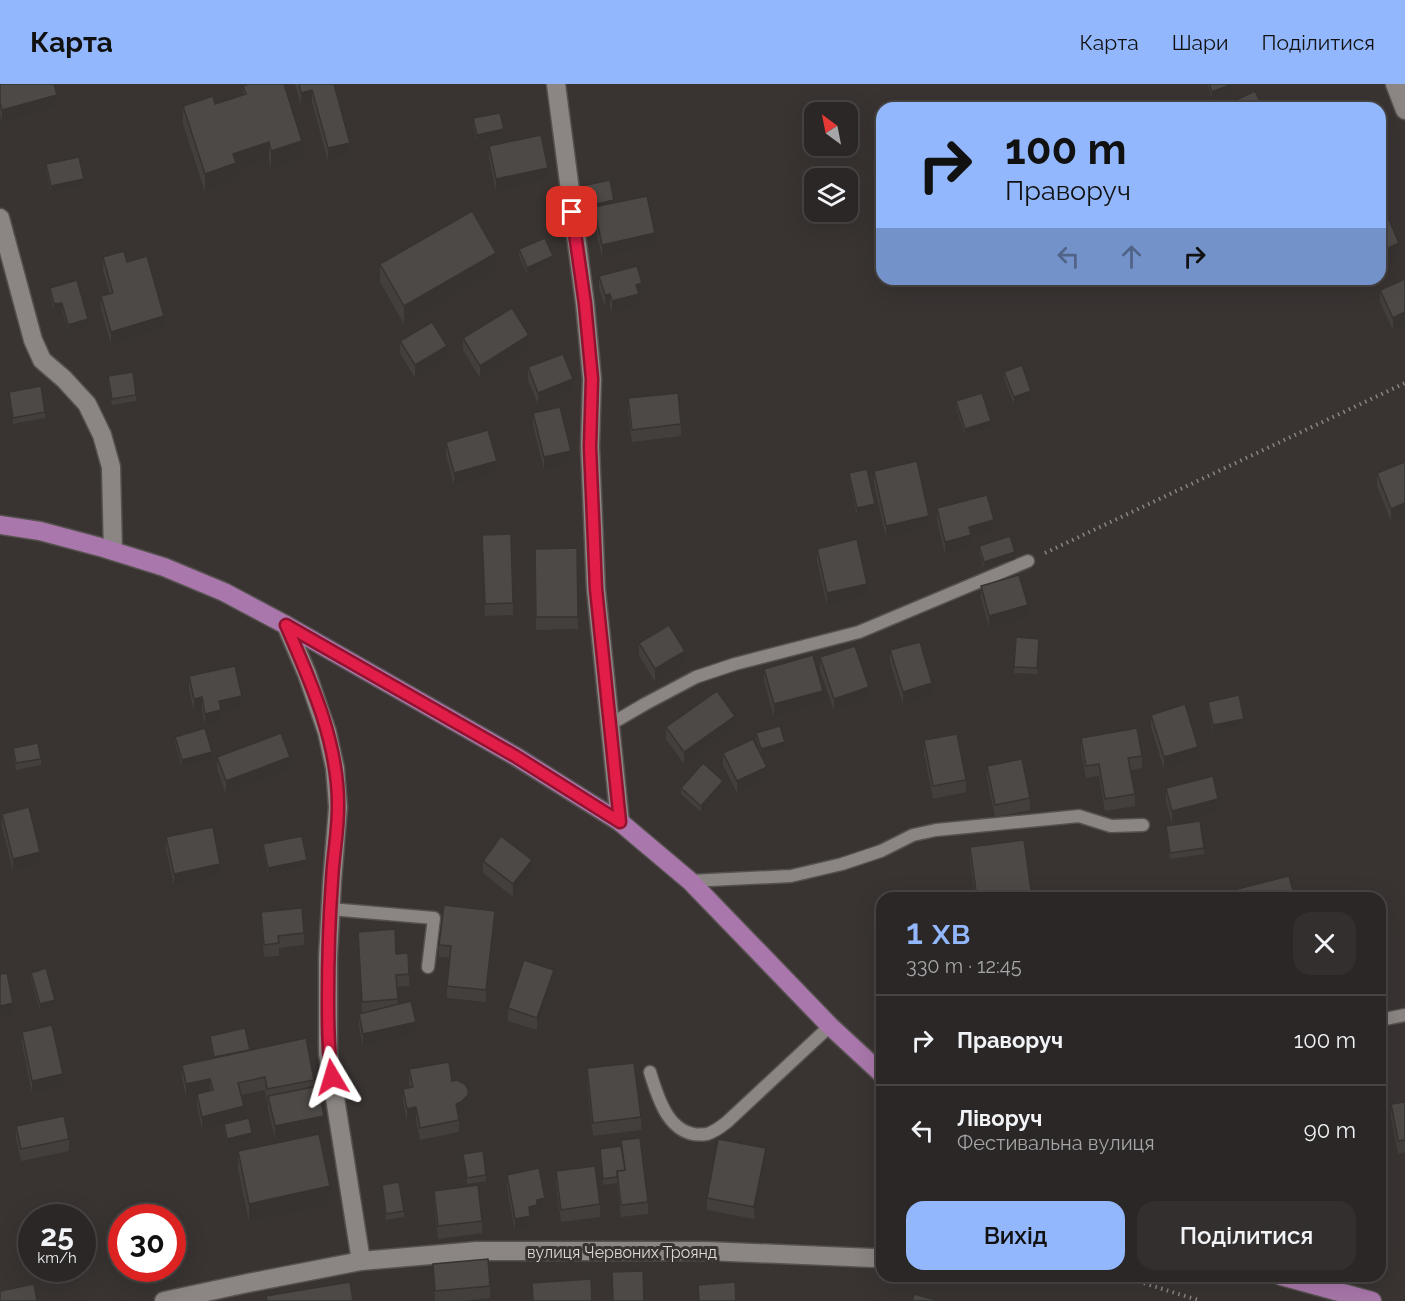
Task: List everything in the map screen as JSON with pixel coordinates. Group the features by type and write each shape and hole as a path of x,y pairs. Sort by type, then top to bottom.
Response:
{"main road":[{"path":"0,525 39,531 113,551 164,567 224,592 515,756 620,822 690,881 830,1026 876,1068"},
{"path":"1303,1282 1372,1301"}],"street":[{"path":"555,84 585,304 592,379 590,447 595,577 620,822"},
{"path":"1395,84 1405,110"},
{"path":"0,218 33,340 42,360 87,404 102,435 111,467 113,551"},
{"path":"286,625 327,732 335,768 338,807 328,957 328,1054 361,1261"},
{"name":"вулиця Червоних Троянд","path":"164,1301 361,1261 477,1251 706,1251 876,1258"}],"lane":[{"path":"609,725 696,677 735,664 859,632 1028,561"},
{"path":"690,881 791,876 842,864 881,851 913,835 936,830 1079,816 1111,826 1143,825"},
{"path":"330,909 434,918 428,967"},
{"path":"1386,1019 1405,1015"},
{"path":"650,1072 659,1102 673,1123 688,1133 709,1134 727,1122 830,1026"}],"path":[{"path":"1028,561 1405,382"},
{"path":"1140,1282 1201,1301"}],"building":[{"path":"0,84 54,84 57,95 2,110"},
{"path":"284,84 302,141 271,151 269,142 233,154 236,163 205,174 183,106 213,96 215,104 246,94 243,86"},
{"path":"299,84 334,84 350,143 328,148 312,90 301,93"},
{"path":"1209,84 1232,84 1212,92"},
{"path":"1255,91 1260,102 1232,102"},
{"path":"500,113 504,129 477,135 473,118"},
{"path":"541,135 548,168 496,179 489,146"},
{"path":"79,157 84,179 51,186 46,164"},
{"path":"610,180 614,200 587,206 582,186"},
{"path":"647,196 655,233 602,245 594,207"},
{"path":"472,211 496,253 404,306 380,264"},
{"path":"1386,215 1399,243 1386,249"},
{"path":"545,238 553,256 527,268 519,249"},
{"path":"124,251 127,262 147,256 164,316 111,332 101,296 113,293 103,257"},
{"path":"637,266 642,283 636,285 639,294 612,301 610,294 605,295 599,276"},
{"path":"1405,279 1405,312 1393,318 1380,290"},
{"path":"77,280 88,319 68,325 62,303 54,304 50,288"},
{"path":"512,308 529,335 480,366 463,338"},
{"path":"432,322 447,346 415,365 400,341"},
{"path":"563,354 573,379 538,393 528,367"},
{"path":"1022,365 1031,391 1014,397 1004,372"},
{"path":"133,372 136,395 112,399 108,376"},
{"path":"41,386 45,412 13,418 9,392"},
{"path":"678,393 681,424 632,430 628,398"},
{"path":"982,393 991,421 965,429 956,401"},
{"path":"560,407 571,451 544,457 533,413"},
{"path":"488,430 497,461 454,473 446,442"},
{"path":"917,461 929,516 886,526 874,471"},
{"path":"1405,462 1405,503 1391,509 1377,473"},
{"path":"867,469 875,504 857,508 849,473"},
{"path":"987,495 994,520 969,527 971,535 945,542 937,508"},
{"path":"511,534 513,603 485,604 482,535"},
{"path":"1010,536 1015,552 984,562 979,546"},
{"path":"857,539 867,584 827,593 817,549"},
{"path":"577,548 578,617 536,617 535,549"},
{"path":"1019,575 1028,605 989,616 981,586"},
{"path":"669,625 685,651 655,669 639,643"},
{"path":"1016,637 1039,639 1037,668 1014,667"},
{"path":"920,642 932,683 903,692 890,650"},
{"path":"855,646 869,687 834,699 820,657"},
{"path":"813,655 823,691 774,704 764,669"},
{"path":"235,666 242,696 219,701 221,710 205,714 202,697 194,699 189,676"},
{"path":"717,691 735,716 684,752 666,727"},
{"path":"1239,695 1244,719 1213,725 1208,702"},
{"path":"1185,704 1198,747 1164,757 1151,715"},
{"path":"780,726 785,742 761,749 756,733"},
{"path":"205,728 212,752 182,760 175,737"},
{"path":"1137,728 1142,756 1128,758 1135,794 1105,799 1099,764 1086,766 1081,738"},
{"path":"281,733 290,757 226,781 217,757"},
{"path":"957,734 966,780 933,786 924,740"},
{"path":"753,739 767,767 737,781 723,753"},
{"path":"38,743 41,759 16,763 13,748"},
{"path":"1022,759 1030,798 995,805 987,766"},
{"path":"703,763 723,781 701,806 681,788"},
{"path":"1213,776 1218,799 1172,811 1166,788"},
{"path":"29,807 40,852 13,859 2,814"},
{"path":"1200,821 1204,848 1170,853 1166,826"},
{"path":"213,827 220,864 174,874 166,837"},
{"path":"302,836 307,860 268,868 263,844"},
{"path":"501,836 532,860 513,884 483,861"},
{"path":"1024,840 1031,892 976,892 970,847"},
{"path":"1289,876 1293,892 1226,892"},
{"path":"444,905 495,911 486,990 447,986 451,946 439,945"},
{"path":"302,908 304,933 278,936 279,943 264,945 261,912"},
{"path":"395,929 396,954 408,953 409,974 396,975 398,999 362,1002 358,932"},
{"path":"524,960 554,970 537,1018 508,1008"},
{"path":"46,968 55,1000 40,1004 31,973"},
{"path":"7,973 13,1003 0,1006 0,974"},
{"path":"411,1001 416,1022 363,1034 359,1014"},
{"path":"52,1025 63,1074 32,1081 22,1032"},
{"path":"245,1028 250,1050 214,1057 210,1036"},
{"path":"306,1038 314,1080 267,1089 265,1077 238,1083 244,1106 202,1117 197,1094 213,1090 210,1079 186,1084 182,1065"},
{"path":"449,1062 452,1081 457,1080 465,1084 468,1089 468,1095 456,1104 459,1120 420,1128 416,1107 407,1109 403,1089 413,1087 409,1069"},
{"path":"634,1063 641,1117 593,1123 587,1068"},
{"path":"318,1086 324,1116 275,1126 268,1096"},
{"path":"1405,1102 1405,1140 1398,1141 1391,1104"},
{"path":"64,1116 69,1139 21,1149 16,1126"},
{"path":"249,1118 252,1133 227,1139 224,1124"},
{"path":"319,1134 330,1186 249,1204 238,1151"},
{"path":"640,1138 648,1202 621,1205 617,1171 625,1170 621,1140"},
{"path":"718,1139 766,1148 754,1207 707,1198"},
{"path":"621,1146 625,1170 617,1171 617,1177 603,1179 600,1149"},
{"path":"483,1151 486,1175 467,1178 463,1154"},
{"path":"595,1166 600,1204 561,1210 556,1171"},
{"path":"539,1168 545,1198 537,1200 537,1205 529,1207 530,1216 515,1219 507,1175"},
{"path":"399,1182 404,1211 386,1214 382,1185"},
{"path":"478,1185 482,1221 438,1226 434,1191"},
{"path":"488,1259 490,1286 435,1291 433,1264"},
{"path":"643,1271 644,1301 613,1301 612,1272"},
{"path":"591,1279 592,1301 533,1301 532,1283"},
{"path":"350,1282 353,1301 267,1301 266,1296"},
{"path":"735,1282 736,1301 699,1301 698,1285"},
{"path":"34,1284 37,1301 0,1301 0,1291"},
{"path":"914,1294 936,1300 936,1301 912,1301"}],"route":[{"path":"332,1077 328,1054 328,957 338,807 335,768 327,732 286,625 515,756 620,822 596,589 590,447 592,379 585,304 572,212"}]}
